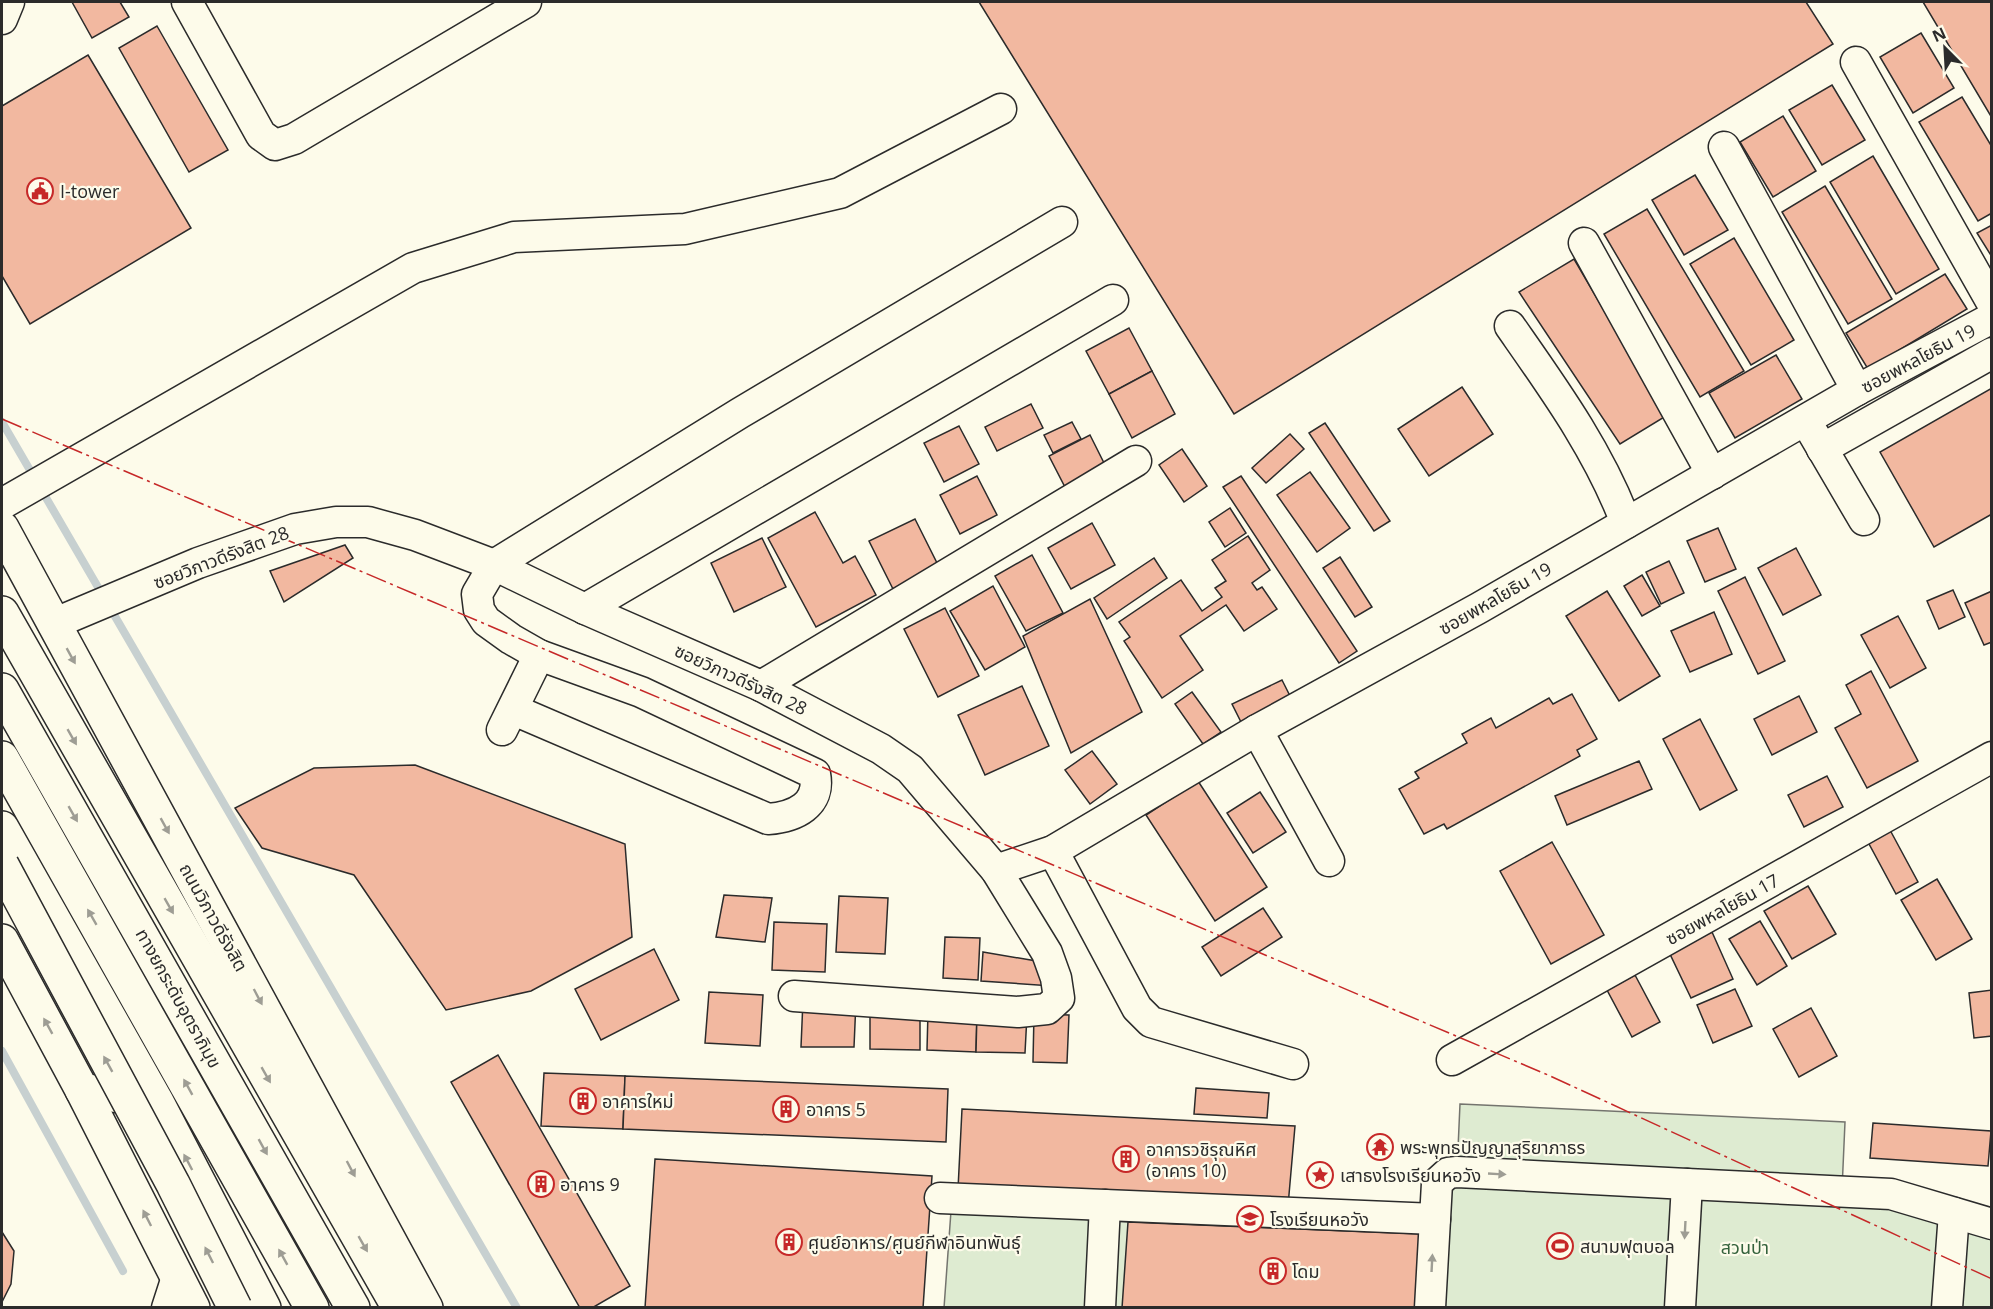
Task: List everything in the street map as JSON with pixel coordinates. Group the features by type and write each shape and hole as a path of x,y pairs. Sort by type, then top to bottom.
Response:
{"main road":[{"name":"ถนนวิภาวดีรังสิต","path":"5,538 426,1308"},
{"name":"ถนนวิภาวดีรังสิต","path":"2,613 399,1308"},
{"name":"ทางยกระดับอุตราภิมุข","path":"2,690 353,1308"},
{"name":"ทางยกระดับอุตราภิมุข","path":"2,758 312,1308"},
{"path":"2,828 156,1102 264,1308"},
{"path":"2,866 173,1184 235,1308"},
{"path":"2,941 82,1090 172,1292 193,1308"},
{"path":"82,1090 156,1102"}],"street":[{"path":"2,19 9,2"},
{"path":"187,2 261,135 275,145 294,139 526,2"},
{"path":"1856,62 1992,303"},
{"path":"2,504 413,268 514,237 685,229 840,193 1001,109"},
{"path":"1724,147 1857,390"},
{"path":"539,655 508,720 768,819 793,816 808,804 816,781 815,774 641,692 539,655 486,621 479,610 477,594 494,565 740,413 1062,222"},
{"path":"1584,243 1712,474"},
{"path":"585,609 1113,300"},
{"name":"ซอยพหลโยธิน 19","path":"996,870 1053,850 1257,730 1479,608 1857,390 1992,318"},
{"path":"1509,326 1582,432 1617,497 1626,523"},
{"path":"1822,449 1992,353"},
{"path":"1806,420 1864,520"},
{"path":"761,686 1136,461"},
{"name":"ซอยวิภาวดีรังสิต 28","path":"53,624 248,544 295,529 336,522 368,522 415,535 494,565 585,609 761,686 881,749 910,769 996,870 1047,954 1056,978 1059,998 1047,1009 1018,1012 794,996"},
{"path":"1257,730 1329,861"},
{"name":"ซอยพหลโยธิน 17","path":"1452,1060 1992,757"},
{"path":"1053,850 1137,1008 1151,1022 1293,1064"},
{"path":"1430,1308 1437,1184 1448,1173 1891,1194 1992,1224"},
{"path":"1680,1308 1688,1184"},
{"path":"940,1198 1435,1219"},
{"path":"1100,1308 1105,1205"},
{"path":"1947,1308 1954,1213"}],"green space":[{"name":"สวนป่า","path":"1460,1104 1845,1122 1842,1190 1891,1194 1991,1224 1991,1307 1432,1308 1441,1177 1457,1171"},
{"path":"951,1211 1128,1222 1419,1307 944,1308"}],"building":[{"path":"72,2 120,2 129,17 92,38"},
{"path":"979,2 1806,2 1833,44 1234,414"},
{"path":"1923,2 1992,2 1992,118"},
{"path":"157,26 228,150 189,172 119,48"},
{"path":"1921,33 1954,88 1913,113 1880,57"},
{"path":"88,55 191,228 30,324 2,276 2,106"},
{"path":"1832,85 1865,140 1822,165 1789,110"},
{"path":"1962,97 1992,147 1992,213 1978,221 1919,122"},
{"path":"1783,116 1816,171 1773,197 1740,142"},
{"path":"1873,156 1939,269 1896,294 1830,182"},
{"path":"1695,175 1728,230 1684,255 1652,200"},
{"path":"1825,186 1892,299 1848,324 1782,212"},
{"path":"1647,209 1744,371 1700,397 1604,234"},
{"path":"1992,225 1992,257 1977,233"},
{"path":"1734,238 1794,340 1751,365 1690,264"},
{"path":"1574,259 1666,416 1620,444 1519,292"},
{"path":"1945,274 1967,309 1868,369 1846,333"},
{"path":"1129,328 1152,371 1109,394 1086,351"},
{"path":"1776,355 1802,399 1735,438 1709,393"},
{"path":"1152,371 1175,414 1132,438 1109,394"},
{"path":"1462,387 1493,434 1429,476 1398,429"},
{"path":"1992,388 1992,514 1934,547 1880,452"},
{"path":"1031,404 1043,428 997,451 985,427"},
{"path":"1072,422 1081,439 1053,453 1044,435"},
{"path":"1325,423 1390,521 1374,531 1309,433"},
{"path":"959,426 979,464 944,482 924,443"},
{"path":"1290,434 1304,449 1266,483 1252,468"},
{"path":"1090,435 1108,471 1067,491 1049,456"},
{"path":"1182,449 1207,486 1184,502 1159,465"},
{"path":"1310,472 1350,528 1317,552 1277,495"},
{"path":"977,476 997,515 960,534 940,495"},
{"path":"1241,476 1357,651 1339,663 1223,487"},
{"path":"1230,508 1246,533 1225,547 1209,522"},
{"path":"815,512 843,563 855,556 876,595 816,627 768,538"},
{"path":"915,519 938,565 893,589 869,541"},
{"path":"1092,523 1115,565 1071,589 1048,548"},
{"path":"1718,528 1736,569 1705,582 1687,541"},
{"path":"1248,536 1270,570 1252,583 1257,590 1262,587 1277,609 1244,631 1226,605 1180,636 1203,670 1162,698 1124,641 1130,637 1119,622 1181,580 1202,611 1222,597 1215,588 1226,581 1212,560"},
{"path":"762,538 786,587 734,612 711,563"},
{"path":"345,545 353,558 284,602 270,571"},
{"path":"1796,548 1821,595 1783,615 1758,568"},
{"path":"1032,555 1063,613 1026,631 995,576"},
{"path":"1340,557 1372,607 1355,617 1323,568"},
{"path":"1154,558 1167,578 1107,619 1094,598"},
{"path":"1669,561 1684,593 1661,604 1646,572"},
{"path":"1642,575 1660,606 1642,616 1624,586"},
{"path":"1745,577 1785,661 1758,674 1718,591"},
{"path":"993,586 1025,647 985,670 950,611"},
{"path":"1953,590 1965,617 1939,629 1927,601"},
{"path":"1607,591 1660,676 1619,701 1566,616"},
{"path":"1992,591 1992,642 1984,645 1965,603"},
{"path":"1090,599 1142,712 1071,753 1023,636"},
{"path":"945,608 979,676 938,697 904,629"},
{"path":"1714,612 1732,654 1690,672 1671,631"},
{"path":"1898,616 1926,668 1890,688 1861,635"},
{"path":"1871,671 1918,761 1867,788 1835,728 1861,714 1846,685"},
{"path":"1282,680 1292,700 1242,724 1232,704"},
{"path":"1022,686 1049,746 985,775 958,715"},
{"path":"1192,692 1221,732 1203,744 1175,704"},
{"path":"1572,694 1597,739 1577,750 1580,756 1447,829 1444,824 1424,834 1399,789 1419,778 1415,772 1467,743 1462,734 1491,718 1496,728 1549,698 1553,704"},
{"path":"1799,696 1817,732 1772,755 1754,719"},
{"path":"1700,719 1737,790 1700,810 1663,739"},
{"path":"1092,751 1117,784 1090,804 1065,770"},
{"path":"1639,761 1652,789 1567,825 1555,796"},
{"path":"415,765 625,844 632,937 531,991 446,1010 354,875 262,848 235,808 314,768"},
{"path":"1827,776 1843,807 1804,827 1788,795"},
{"path":"1198,781 1267,887 1215,921 1146,815"},
{"path":"1260,792 1286,832 1253,853 1227,813"},
{"path":"1890,830 1918,882 1896,894 1868,842"},
{"path":"1552,842 1604,935 1551,964 1500,871"},
{"path":"1937,879 1972,939 1936,960 1901,900"},
{"path":"1808,886 1836,934 1792,959 1764,911"},
{"path":"724,895 772,898 765,942 716,937"},
{"path":"839,896 888,898 885,954 836,952"},
{"path":"1263,908 1282,937 1221,976 1202,947"},
{"path":"1760,921 1787,966 1757,985 1729,939"},
{"path":"774,922 827,924 825,972 772,970"},
{"path":"1712,932 1733,979 1691,998 1669,952"},
{"path":"945,937 980,938 978,980 943,978"},
{"path":"654,949 679,1000 601,1040 575,989"},
{"path":"983,952 1048,963 1052,986 981,981"},
{"path":"1635,975 1660,1022 1632,1037 1607,990"},
{"path":"1735,989 1752,1026 1713,1043 1697,1005"},
{"path":"1992,990 1992,1036 1974,1038 1969,993"},
{"path":"709,992 763,995 760,1046 705,1043"},
{"path":"803,1000 856,1001 854,1047 801,1047"},
{"path":"1811,1008 1837,1056 1799,1077 1773,1029"},
{"path":"870,1012 920,1012 920,1050 870,1049"},
{"path":"928,1012 977,1013 976,1052 927,1050"},
{"path":"977,1013 1027,1015 1025,1053 976,1052"},
{"path":"1034,1014 1069,1015 1067,1063 1033,1062"},
{"name":"อาคาร 9","path":"498,1055 630,1286 592,1308 580,1308 451,1082"},
{"name":"อาคารใหม่","path":"544,1073 625,1076 623,1129 541,1126"},
{"name":"อาคาร 5","path":"625,1076 948,1089 946,1142 623,1129"},
{"path":"1196,1088 1269,1093 1267,1118 1194,1114"},
{"name":"อาคารวชิรุณหิศ (อาคาร 10)","path":"962,1109 1295,1126 1288,1206 958,1189"},
{"path":"1873,1123 1991,1131 1988,1166 1870,1158"},
{"name":"ศูนย์อาหาร/ศูนย์กีฬาอินทพันธุ์","path":"655,1159 932,1176 923,1308 645,1308"},
{"name":"โดม","path":"1128,1222 1422,1234 1419,1308 1122,1308"},
{"path":"2,1232 14,1251 11,1284 2,1302"}],"waterway":[{"path":"2,422 517,1308"},
{"path":"2,1051 123,1271"}],"power":[{"path":"2,419 1548,1075 1992,1279"}],"place":[{"name":"I-tower","path":"40,191"},
{"name":"อาคารใหม่","path":"583,1101"},
{"name":"อาคาร 5","path":"786,1109"},
{"name":"พระพุทธปัญญาสุริยาภาธร","path":"1380,1147"},
{"name":"อาคารวชิรุณหิศ (อาคาร 10)","path":"1126,1159"},
{"name":"เสาธงโรงเรียนหอวัง","path":"1320,1175"},
{"name":"อาคาร 9","path":"541,1184"},
{"name":"โรงเรียนหอวัง","path":"1250,1219"},
{"name":"ศูนย์อาหาร/ศูนย์กีฬาอินทพันธุ์","path":"789,1242"},
{"name":"สนามฟุตบอล","path":"1560,1246"},
{"name":"โดม","path":"1273,1271"}]}
